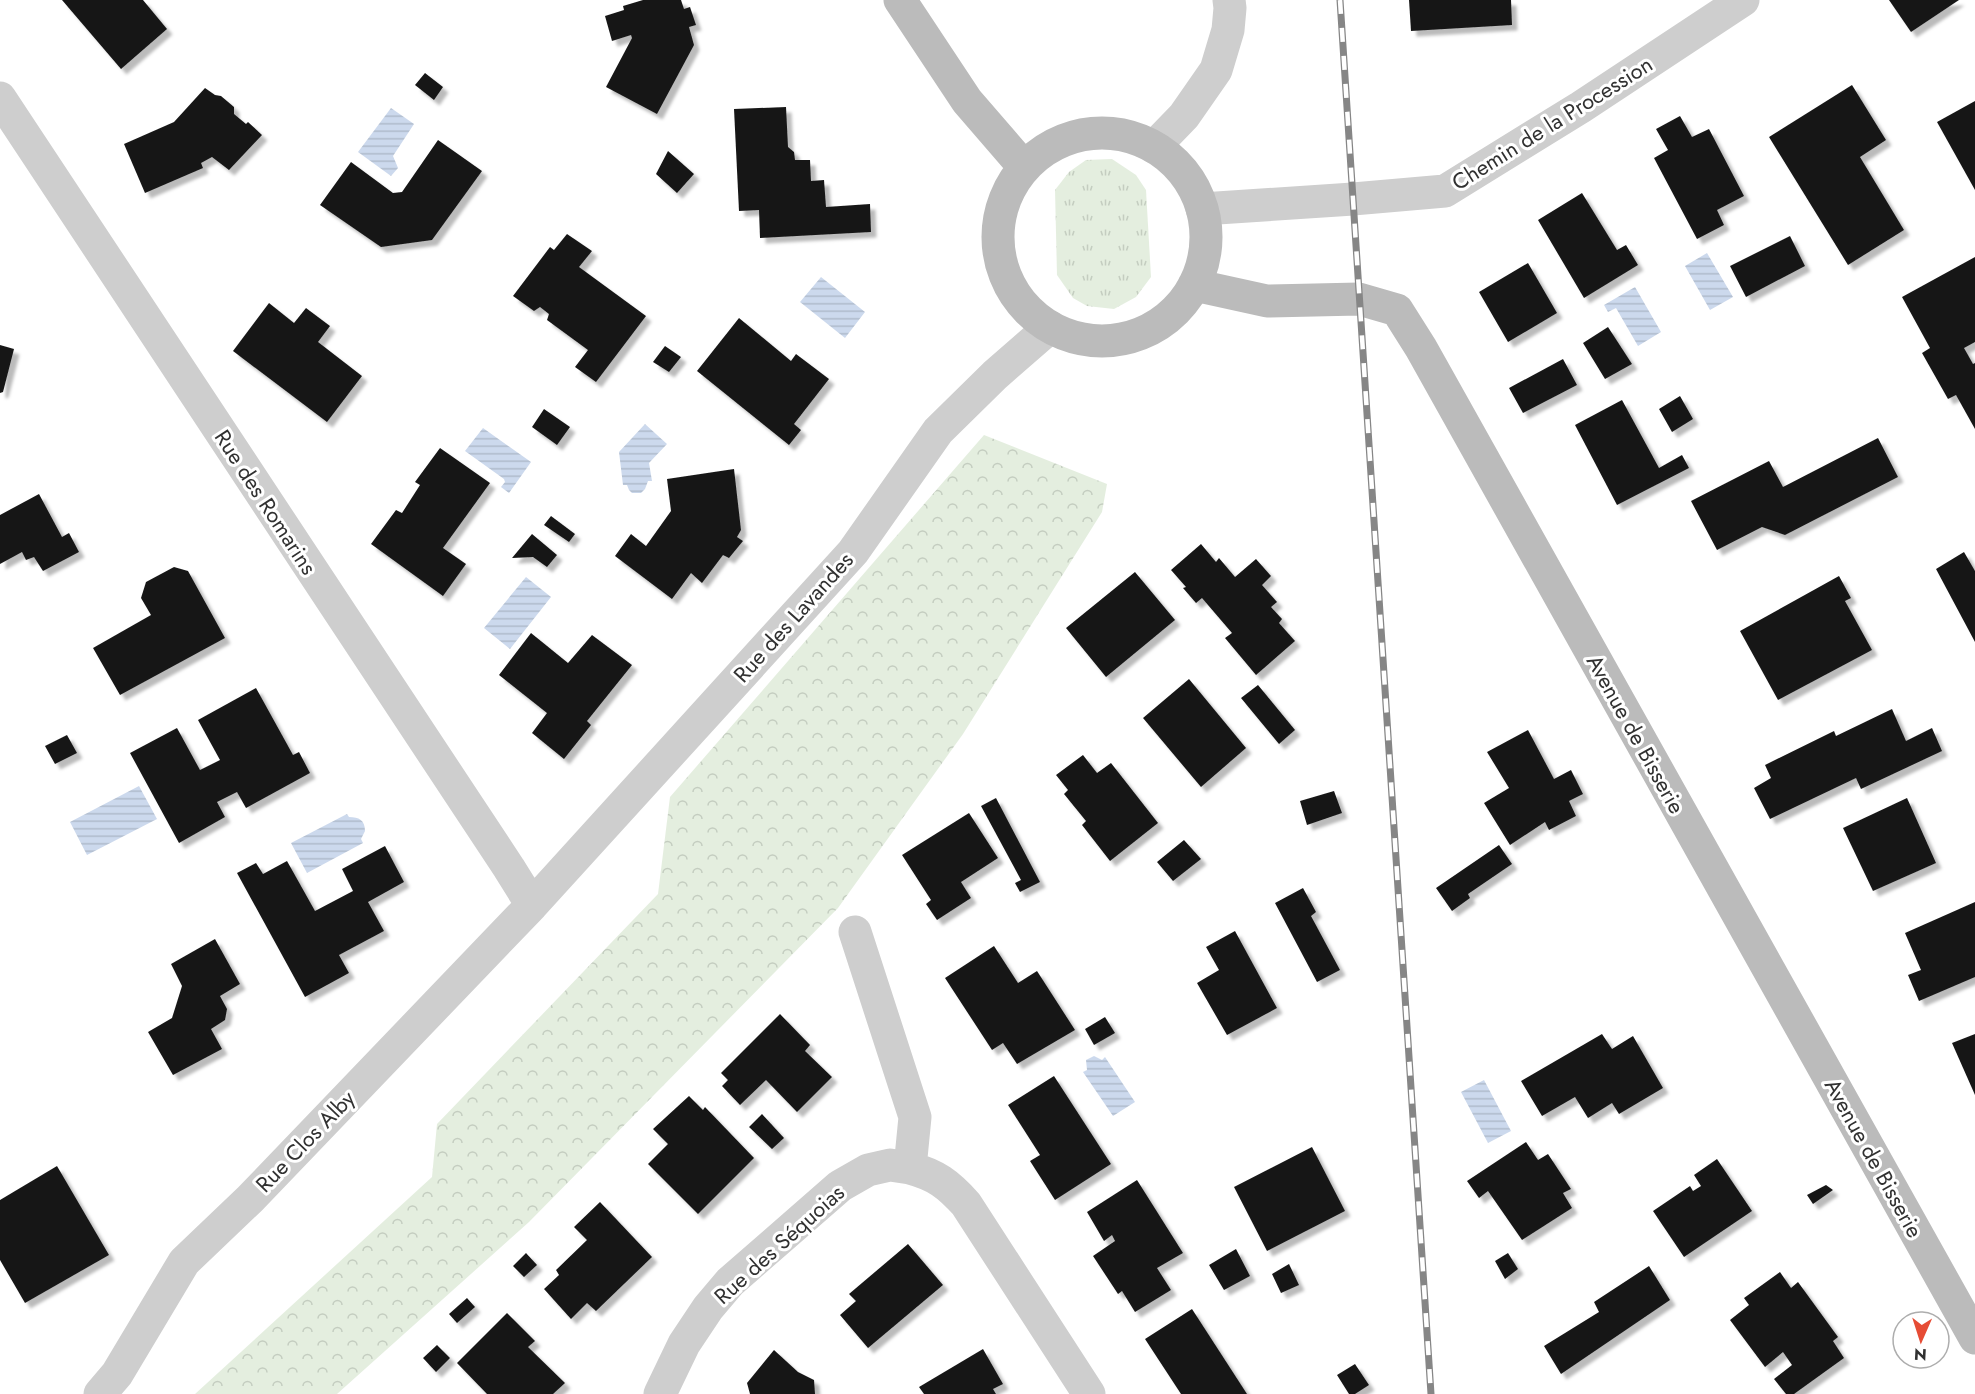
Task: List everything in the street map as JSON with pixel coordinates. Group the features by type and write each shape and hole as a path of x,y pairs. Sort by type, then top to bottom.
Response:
{"street":[{"path":"900,0 967,101 1024,167"},
{"path":"1154,147 1184,116 1216,70 1228,30 1229,0"},
{"name":"Chemin de la Procession","path":"1202,209 1445,191 1581,107 1743,0"},
{"name":"Rue des Romarins","path":"0,98 532,905"},
{"path":"1100,133 1128,136 1154,147 1176,164 1192,185 1202,209 1206,235 1203,262 1194,285 1180,305 1163,321 1142,333 1120,340 1096,341 1072,337 1050,327 1026,308 1008,283 999,253 998,222 1007,192 1024,167 1047,149 1072,137 1100,133"},
{"name":"Avenue de Bisserie","path":"1194,285 1267,301 1359,298 1397,310 1421,348 1972,1326"},
{"name":"Rue des Lavandes","path":"532,905 853,552 938,431 995,375 1050,327"},
{"name":"Rue Clos Alby","path":"100,1394 117,1374 184,1262 250,1199 532,905"},
{"path":"855,932 915,1117 910,1168"},
{"name":"Rue des Séquoias","path":"660,1394 684,1344 708,1308 730,1282 840,1186 868,1170 891,1165 928,1173 950,1186 966,1204 1089,1394"}],"green space":[{"path":"1112,159 1136,175 1146,190 1151,277 1136,297 1114,309 1087,306 1073,298 1057,275 1055,190 1069,172 1086,160"},
{"path":"984,435 1107,484 1102,512 963,734 838,908 529,1222 337,1394 195,1394 432,1177 437,1124 658,894 670,797"}],"water":[{"path":"391,108 414,124 393,156 398,168 391,176 358,152"},
{"path":"1707,253 1733,297 1710,310 1685,266"},
{"path":"821,277 865,312 845,338 800,302"},
{"path":"1635,287 1661,332 1638,346 1616,308 1608,312 1604,305"},
{"path":"645,424 667,444 649,463 652,481 648,481 641,493 632,493 627,485 623,485 619,452"},
{"path":"483,428 531,462 509,493 501,487 505,482 504,479 465,451"},
{"path":"526,577 551,597 510,649 484,628"},
{"path":"139,786 157,819 87,855 70,822"},
{"path":"347,814 363,822 365,831 361,839 363,843 307,873 291,843"},
{"path":"1094,1056 1102,1060 1105,1057 1135,1102 1113,1116 1083,1072 1087,1070 1086,1060"},
{"path":"1484,1080 1511,1131 1488,1143 1461,1092"}],"building":[{"path":"62,0 143,0 167,29 121,69"},
{"path":"643,0 681,0 684,9 690,7 696,25 689,27 694,45 657,114 606,87 632,38 631,35 612,41 605,16 624,10 623,6"},
{"path":"1409,0 1511,0 1512,25 1411,31"},
{"path":"1889,0 1959,0 1911,32"},
{"path":"425,73 443,87 434,100 415,85"},
{"path":"1852,85 1886,140 1860,157 1904,230 1848,265 1769,137"},
{"path":"205,88 221,96 234,107 234,114 246,124 248,122 262,135 229,170 212,157 201,163 203,168 145,193 124,144 174,122"},
{"path":"1975,101 1975,190 1937,122"},
{"path":"786,107 788,147 794,152 795,160 810,160 811,181 824,180 826,207 870,204 871,232 760,238 759,210 739,211 734,109"},
{"path":"1680,116 1692,137 1709,129 1744,196 1717,210 1724,225 1697,239 1654,158 1668,150 1656,129"},
{"path":"438,140 482,171 432,240 381,247 320,205 351,162 393,193 402,192"},
{"path":"668,151 694,174 677,193 656,174"},
{"path":"1582,193 1617,250 1626,245 1638,265 1584,298 1538,220"},
{"path":"567,234 592,251 579,267 646,316 596,382 575,367 588,350 547,320 549,314 540,307 534,311 513,296 550,247 554,250"},
{"path":"1790,236 1805,266 1746,297 1730,266"},
{"path":"1975,257 1975,342 1964,348 1973,364 1975,363 1975,429 1956,395 1948,399 1922,353 1930,348 1902,297"},
{"path":"1528,263 1557,313 1508,342 1479,292"},
{"path":"269,303 294,323 306,308 330,326 318,342 362,376 327,422 233,351"},
{"path":"739,318 791,361 796,354 829,379 794,424 801,430 789,445 697,371"},
{"path":"1608,327 1632,364 1605,379 1583,343"},
{"path":"0,345 14,349 3,392 0,393"},
{"path":"665,346 681,357 669,372 653,362"},
{"path":"1563,359 1577,385 1523,413 1509,388"},
{"path":"1680,396 1693,419 1672,432 1659,409"},
{"path":"1622,400 1659,468 1682,455 1689,468 1617,505 1575,425"},
{"path":"544,409 570,427 557,445 532,427"},
{"path":"1878,438 1898,477 1785,535 1762,527 1717,550 1691,501 1769,461 1783,487"},
{"path":"440,448 490,483 443,548 466,564 443,596 371,544 396,510 402,513 420,485 415,482"},
{"path":"734,469 741,530 737,537 743,541 729,558 723,555 702,583 691,573 672,599 615,556 631,534 646,546 671,511 667,479"},
{"path":"39,494 62,537 69,533 79,552 43,571 34,557 26,560 22,552 0,564 0,515"},
{"path":"551,516 575,534 569,542 544,525"},
{"path":"532,534 557,555 547,567 533,557 512,558"},
{"path":"1201,544 1216,562 1219,558 1235,577 1256,559 1271,576 1262,585 1277,602 1271,607 1282,619 1279,623 1295,641 1256,675 1225,638 1232,633 1202,598 1196,603 1171,570"},
{"path":"1964,552 1975,571 1975,642 1936,569"},
{"path":"174,567 188,571 225,638 120,695 93,648 151,615 141,598 146,582"},
{"path":"1135,572 1175,620 1106,677 1066,628"},
{"path":"1839,576 1851,598 1845,601 1872,650 1778,700 1740,631"},
{"path":"531,633 568,663 592,635 632,665 587,721 591,725 564,759 532,733 547,713 499,675"},
{"path":"1189,679 1246,748 1201,787 1143,718"},
{"path":"1258,685 1295,730 1279,744 1241,698"},
{"path":"256,688 293,755 299,752 310,773 246,808 237,792 217,802 225,817 179,843 130,753 177,728 200,770 220,760 198,720"},
{"path":"1892,709 1906,741 1932,728 1942,751 1861,789 1856,778 1770,819 1754,788 1771,778 1765,765 1834,731 1836,736"},
{"path":"1528,730 1554,779 1571,770 1583,794 1569,801 1576,816 1549,830 1545,822 1510,845 1484,803 1509,788 1487,752"},
{"path":"67,735 77,753 55,764 45,746"},
{"path":"1083,755 1097,773 1111,763 1158,823 1110,861 1082,825 1086,821 1064,794 1068,790 1056,775"},
{"path":"1334,791 1342,813 1307,825 1300,801"},
{"path":"996,798 1040,882 1020,892 1015,883 1021,880 981,806"},
{"path":"1907,798 1936,863 1873,891 1843,828"},
{"path":"969,813 998,858 961,882 971,898 937,920 926,904 931,900 902,855"},
{"path":"1184,840 1201,859 1173,881 1157,862"},
{"path":"1499,845 1512,864 1468,894 1470,898 1452,911 1436,888"},
{"path":"385,846 404,882 368,902 384,931 339,955 349,973 305,997 237,873 256,863 263,874 287,861 315,911 353,891 342,869"},
{"path":"1303,888 1316,912 1311,916 1340,970 1317,982 1275,903"},
{"path":"1975,902 1975,977 1919,1001 1908,975 1921,970 1905,933"},
{"path":"1235,931 1277,1008 1227,1035 1197,983 1219,970 1206,947"},
{"path":"215,939 240,984 220,996 227,1009 225,1020 211,1029 222,1049 173,1075 148,1032 172,1018 182,986 171,964"},
{"path":"994,946 1018,983 1037,971 1075,1030 1017,1064 1003,1043 992,1050 945,978"},
{"path":"780,1014 810,1045 805,1051 832,1077 797,1112 766,1080 740,1105 722,1086 728,1080 721,1073"},
{"path":"1105,1017 1115,1033 1094,1045 1085,1029"},
{"path":"1602,1034 1612,1049 1633,1036 1663,1088 1619,1114 1612,1103 1588,1118 1575,1097 1542,1116 1521,1081"},
{"path":"1975,1034 1975,1095 1952,1043"},
{"path":"1054,1076 1111,1164 1055,1200 1030,1161 1040,1155 1008,1105"},
{"path":"689,1096 703,1110 705,1107 754,1158 698,1214 648,1164 668,1144 653,1129"},
{"path":"762,1114 784,1138 772,1149 749,1127"},
{"path":"1526,1142 1538,1160 1548,1154 1571,1189 1563,1193 1572,1208 1522,1240 1488,1191 1479,1198 1467,1181"},
{"path":"1312,1147 1345,1211 1267,1251 1234,1187"},
{"path":"1717,1159 1752,1211 1684,1257 1653,1211 1690,1186 1693,1191 1701,1186 1694,1175"},
{"path":"57,1166 109,1255 25,1303 0,1260 0,1200"},
{"path":"1137,1180 1183,1253 1157,1268 1171,1290 1135,1312 1122,1291 1118,1294 1093,1256 1115,1241 1112,1235 1104,1241 1087,1212"},
{"path":"1826,1185 1833,1190 1813,1204 1807,1195"},
{"path":"600,1202 652,1257 596,1311 587,1303 571,1319 544,1289 559,1275 556,1270 587,1240 574,1227"},
{"path":"908,1244 943,1285 868,1348 840,1315 856,1301 849,1294"},
{"path":"1236,1249 1250,1276 1224,1290 1209,1265"},
{"path":"526,1253 537,1265 524,1277 513,1266"},
{"path":"1508,1253 1518,1269 1505,1279 1495,1261"},
{"path":"1289,1264 1299,1285 1281,1293 1272,1274"},
{"path":"1649,1266 1670,1300 1561,1374 1544,1346 1599,1312 1594,1302"},
{"path":"1780,1272 1791,1288 1798,1282 1838,1337 1833,1341 1844,1358 1794,1394 1786,1394 1774,1379 1792,1365 1783,1352 1765,1367 1730,1320 1749,1305 1744,1298"},
{"path":"467,1298 475,1307 457,1323 449,1314"},
{"path":"1192,1309 1247,1394 1181,1394 1145,1339"},
{"path":"507,1313 535,1341 528,1347 565,1383 553,1394 487,1394 457,1363"},
{"path":"437,1345 450,1358 436,1372 423,1358"},
{"path":"983,1349 1003,1384 993,1389 996,1394 924,1394 919,1387"},
{"path":"774,1350 798,1372 814,1380 815,1394 750,1394 747,1383"},
{"path":"1355,1364 1369,1385 1355,1394 1349,1394 1337,1375"}],"railway":[{"path":"1340,0 1431,1394"}]}
